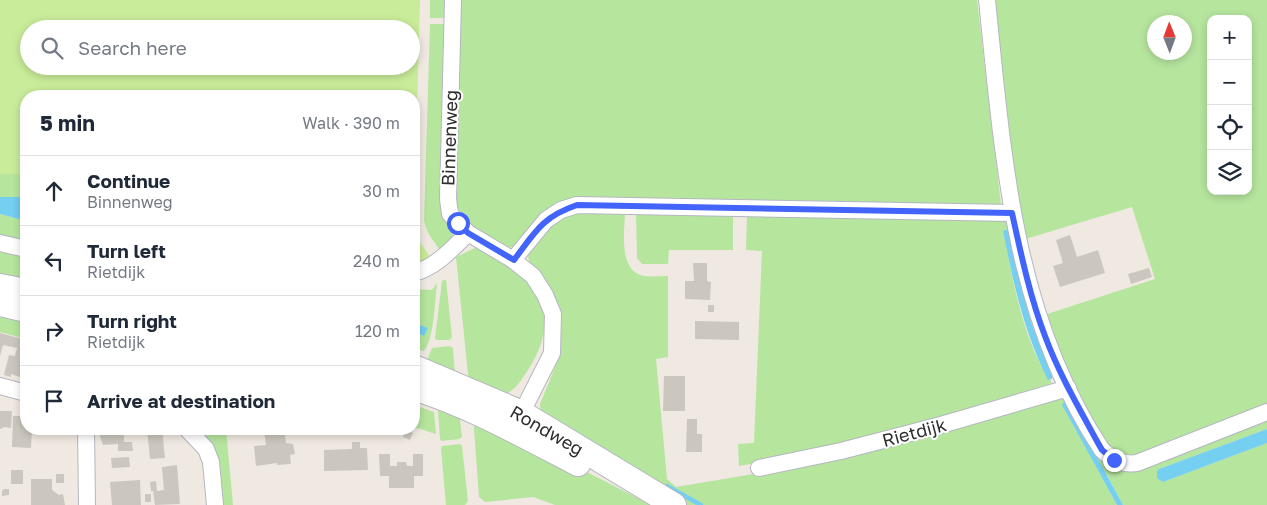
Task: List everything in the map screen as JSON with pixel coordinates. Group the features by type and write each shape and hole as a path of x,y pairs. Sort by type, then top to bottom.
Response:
{"main road":[{"path":"0,286 20,290"},
{"path":"0,304 20,309"},
{"name":"Rondweg","path":"420,370 674,505"},
{"name":"Rondweg","path":"420,390 517,422 657,505"}],"street":[{"name":"Binnenweg","path":"453,0 448,199 450,214 468,233 514,260 533,276 545,295 553,314 552,353 517,422"},
{"path":"987,0 1012,213 1036,310 1044,336 1068,388 1102,450 1114,460 1129,464 1137,463 1267,412"},
{"path":"514,260 546,220 561,210 577,205 1012,213"},
{"path":"420,271 440,259 468,233"},
{"path":"0,243 20,248"},
{"path":"0,386 20,391"},
{"name":"Rietdijk","path":"759,468 841,452 1068,388"},
{"path":"86,435 88,505"},
{"path":"193,435 206,449 210,462 215,505"}],"green space":[{"path":"0,0 420,0 419,20 20,20 20,75 418,75 418,90 20,90 20,174 0,174"},
{"path":"430,0 446,0 445,18 430,18"},
{"path":"458,0 977,0 1001,205 584,200 519,246 507,248 478,232 456,206 454,182"},
{"path":"990,0 1267,0 1267,406 1127,459 1102,443 1041,316 1155,279 1132,207 1022,240"},
{"path":"430,24 445,24 449,224 454,238 441,252 428,233 424,221"},
{"path":"0,174 20,174 20,197 0,197"},
{"path":"578,210 625,214 624,241 630,267 636,273 644,276 668,276 668,357 656,359 667,479 676,487 778,470 1062,396 1110,463 1267,416 1267,429 1159,469 1163,482 1267,443 1267,505 1123,505 1107,475 1062,405 1117,505 685,505 541,412 540,404 558,360 562,322 558,303 550,289 529,265 528,253 545,227"},
{"path":"642,210 729,212 733,216 733,250 669,250 668,264 642,264 637,258 636,215"},
{"path":"0,214 20,219 20,243 0,238"},
{"path":"747,216 1006,221 1008,229 1003,231 1020,310 1034,349 1052,383 935,420 806,454 739,466 738,444 754,443 762,251 746,250"},
{"path":"420,242 432,260 420,266"},
{"path":"0,247 20,252 20,287 0,282"},
{"path":"477,247 522,276 536,292 544,311 544,331 539,350 517,385 503,395 488,393 469,384 456,257"},
{"path":"446,280 452,337 450,340 437,340 435,338 442,281"},
{"path":"437,283 430,338 424,351 420,350 420,335 424,336 427,328 420,325 420,289 432,290"},
{"path":"0,309 20,314 20,337 0,332"},
{"path":"449,346 453,348 455,374 427,360 432,348"},
{"path":"440,406 459,412 462,437 459,439 442,441 440,439 438,411"},
{"path":"420,407 434,412 436,434 420,429"},
{"path":"473,415 651,505 555,505 533,497 485,502 479,497"},
{"path":"203,435 227,435 233,505 221,505 213,446"},
{"path":"460,444 462,446 468,501 465,505 446,505 441,448 442,446"}],"water":[{"path":"0,197 20,197 20,219 0,214"},
{"path":"1008,229 1031,322 1052,379 1048,380 1032,344 1020,307 1003,231"},
{"path":"420,325 428,328 424,336 420,335"},
{"path":"1064,402 1068,404 1123,505 1117,505 1062,405"},
{"path":"1267,429 1267,443 1163,482 1157,478 1157,471 1159,469"}],"building":[{"path":"1070,235 1077,257 1098,250 1105,273 1060,287 1053,266 1063,263 1056,240"},
{"path":"693,263 707,263 707,281 711,282 710,300 685,299 685,281 694,281"},
{"path":"1149,268 1152,277 1131,284 1128,274"},
{"path":"708,305 714,305 714,312 708,312"},
{"path":"695,321 739,322 739,340 695,339"},
{"path":"0,333 20,338 20,377 11,374 11,377 4,375 9,355 15,356 17,348 3,345 0,356"},
{"path":"664,376 685,376 685,411 663,411"},
{"path":"0,411 12,411 11,428 5,427 0,429"},
{"path":"13,416 20,416 20,435 32,435 31,448 12,447"},
{"path":"687,419 697,419 697,434 702,434 702,452 686,452"},
{"path":"100,435 124,435 124,442 132,442 133,451 118,451 118,444 103,445"},
{"path":"148,435 163,435 165,458 150,459"},
{"path":"265,435 285,435 286,443 293,444 295,454 290,455 291,464 277,465 277,463 256,466 254,446 266,445"},
{"path":"404,435 412,435 410,440 403,437"},
{"path":"352,442 360,442 360,448 367,448 368,470 324,471 324,450 352,449"},
{"path":"379,454 390,454 390,466 397,466 397,462 406,462 407,466 413,466 413,454 423,454 423,476 414,476 414,488 389,488 389,476 380,476"},
{"path":"129,457 130,467 112,468 111,458"},
{"path":"177,465 180,504 155,505 150,482 156,481 157,491 164,490 162,467"},
{"path":"11,470 23,470 23,484 11,484"},
{"path":"56,474 64,474 64,483 56,483"},
{"path":"31,479 52,479 52,490 59,495 63,494 65,505 31,505"},
{"path":"140,480 141,505 112,505 110,482"},
{"path":"4,489 9,489 9,495 2,496"},
{"path":"145,494 151,494 151,502 145,502"}],"waterway":[{"path":"667,486 701,505"}],"route":[{"path":"458,223 468,233 514,260 546,220 561,210 577,205 1012,213 1029,287 1044,336 1068,388 1098,443 1102,450 1114,460"}]}
